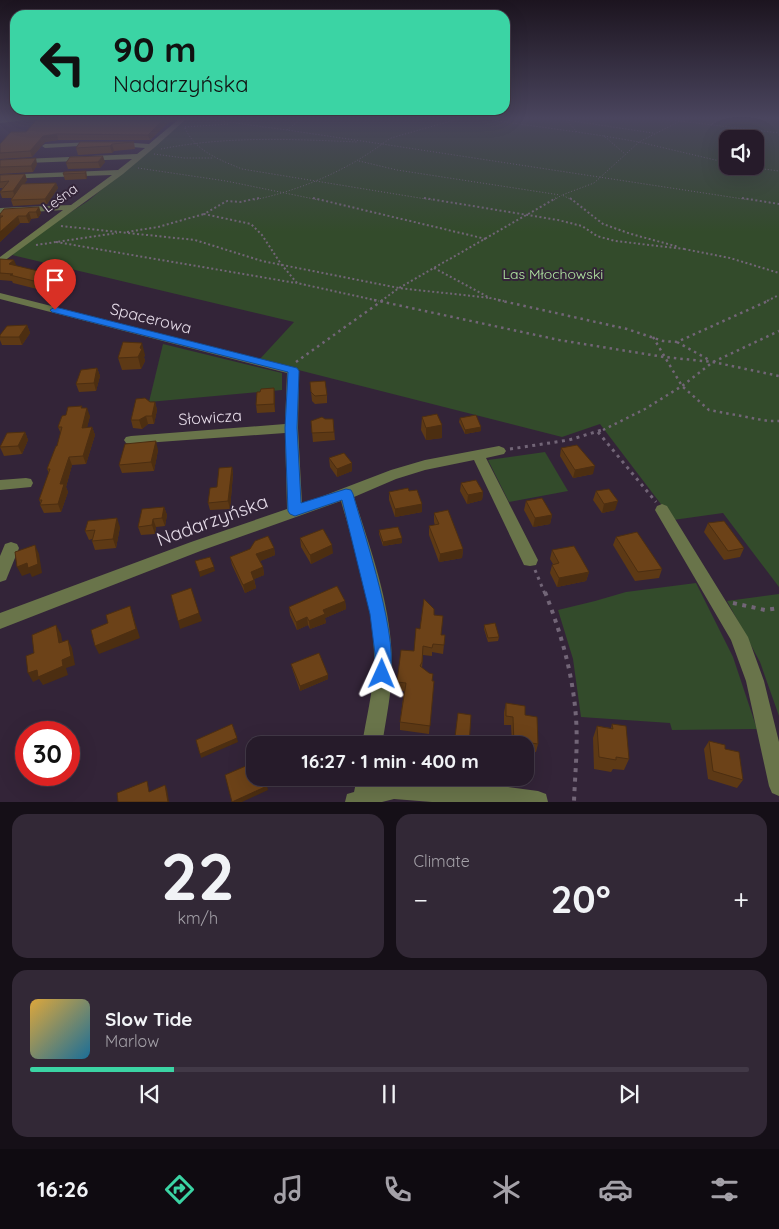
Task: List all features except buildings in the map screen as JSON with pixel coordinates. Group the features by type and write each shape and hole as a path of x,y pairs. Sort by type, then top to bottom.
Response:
{"street":[{"path":"0,162 89,156"},
{"name":"Leśna","path":"0,260 140,156"},
{"path":"0,177 123,169"},
{"path":"0,211 72,207"},
{"name":"Spacerowa","path":"0,296 294,371"},
{"path":"294,371 291,428 295,511"},
{"name":"Słowicza","path":"131,440 291,428"},
{"name":"Nadarzyńska","path":"0,621 197,546 425,464 499,451"},
{"path":"478,455 530,560"},
{"path":"0,485 26,483"},
{"path":"346,494 378,614 383,654 373,736"},
{"path":"662,510 739,637 755,681 779,786"},
{"path":"0,575 11,548"},
{"path":"362,795 388,790 420,790 538,802"}],"path":[{"path":"171,156 214,158 242,169 558,220 582,226 597,236 615,241 685,249"},
{"path":"17,248 158,227 204,214 227,201 240,202 285,192 316,181 365,156"},
{"path":"462,156 779,204"},
{"path":"294,371 297,360 400,288 562,196 594,183 622,156"},
{"path":"700,156 719,161"},
{"path":"359,161 397,170 569,197 601,223 621,233 730,258 779,273"},
{"path":"123,169 167,171 285,192 486,239"},
{"path":"764,169 779,171"},
{"path":"204,214 251,224 262,235 281,264 298,284"},
{"path":"48,224 195,240 262,261 400,288 490,298 627,328 653,337 677,342 713,362"},
{"path":"56,242 298,284 560,340 664,357 713,362 779,376"},
{"path":"434,268 490,298"},
{"path":"677,342 734,318 779,295"},
{"path":"499,451 569,440 598,432 645,409 682,386 713,362 779,331"},
{"path":"653,337 682,386 710,410 768,421 779,421"},
{"path":"598,432 662,510"},
{"path":"530,560 552,607 568,661 576,718 574,802"},
{"path":"717,600 765,610 779,608"}],"green space":[{"name":"Las Młochowski","path":"141,156 719,156 719,175 764,175 764,156 779,156 779,587 723,513 673,520 600,424 562,437 259,360 294,322 12,255 43,230 88,201"},
{"path":"163,344 282,373 282,390 149,402"},
{"path":"545,452 568,491 509,502 488,460"},
{"path":"696,583 733,657 757,729 672,730 670,723 581,717 573,659 558,610 626,592"},
{"path":"779,594 779,716 760,662 727,601"}],"route":[{"path":"55,310 294,371 291,428 295,511 346,494 365,559 378,614 383,654 382,674"}]}
